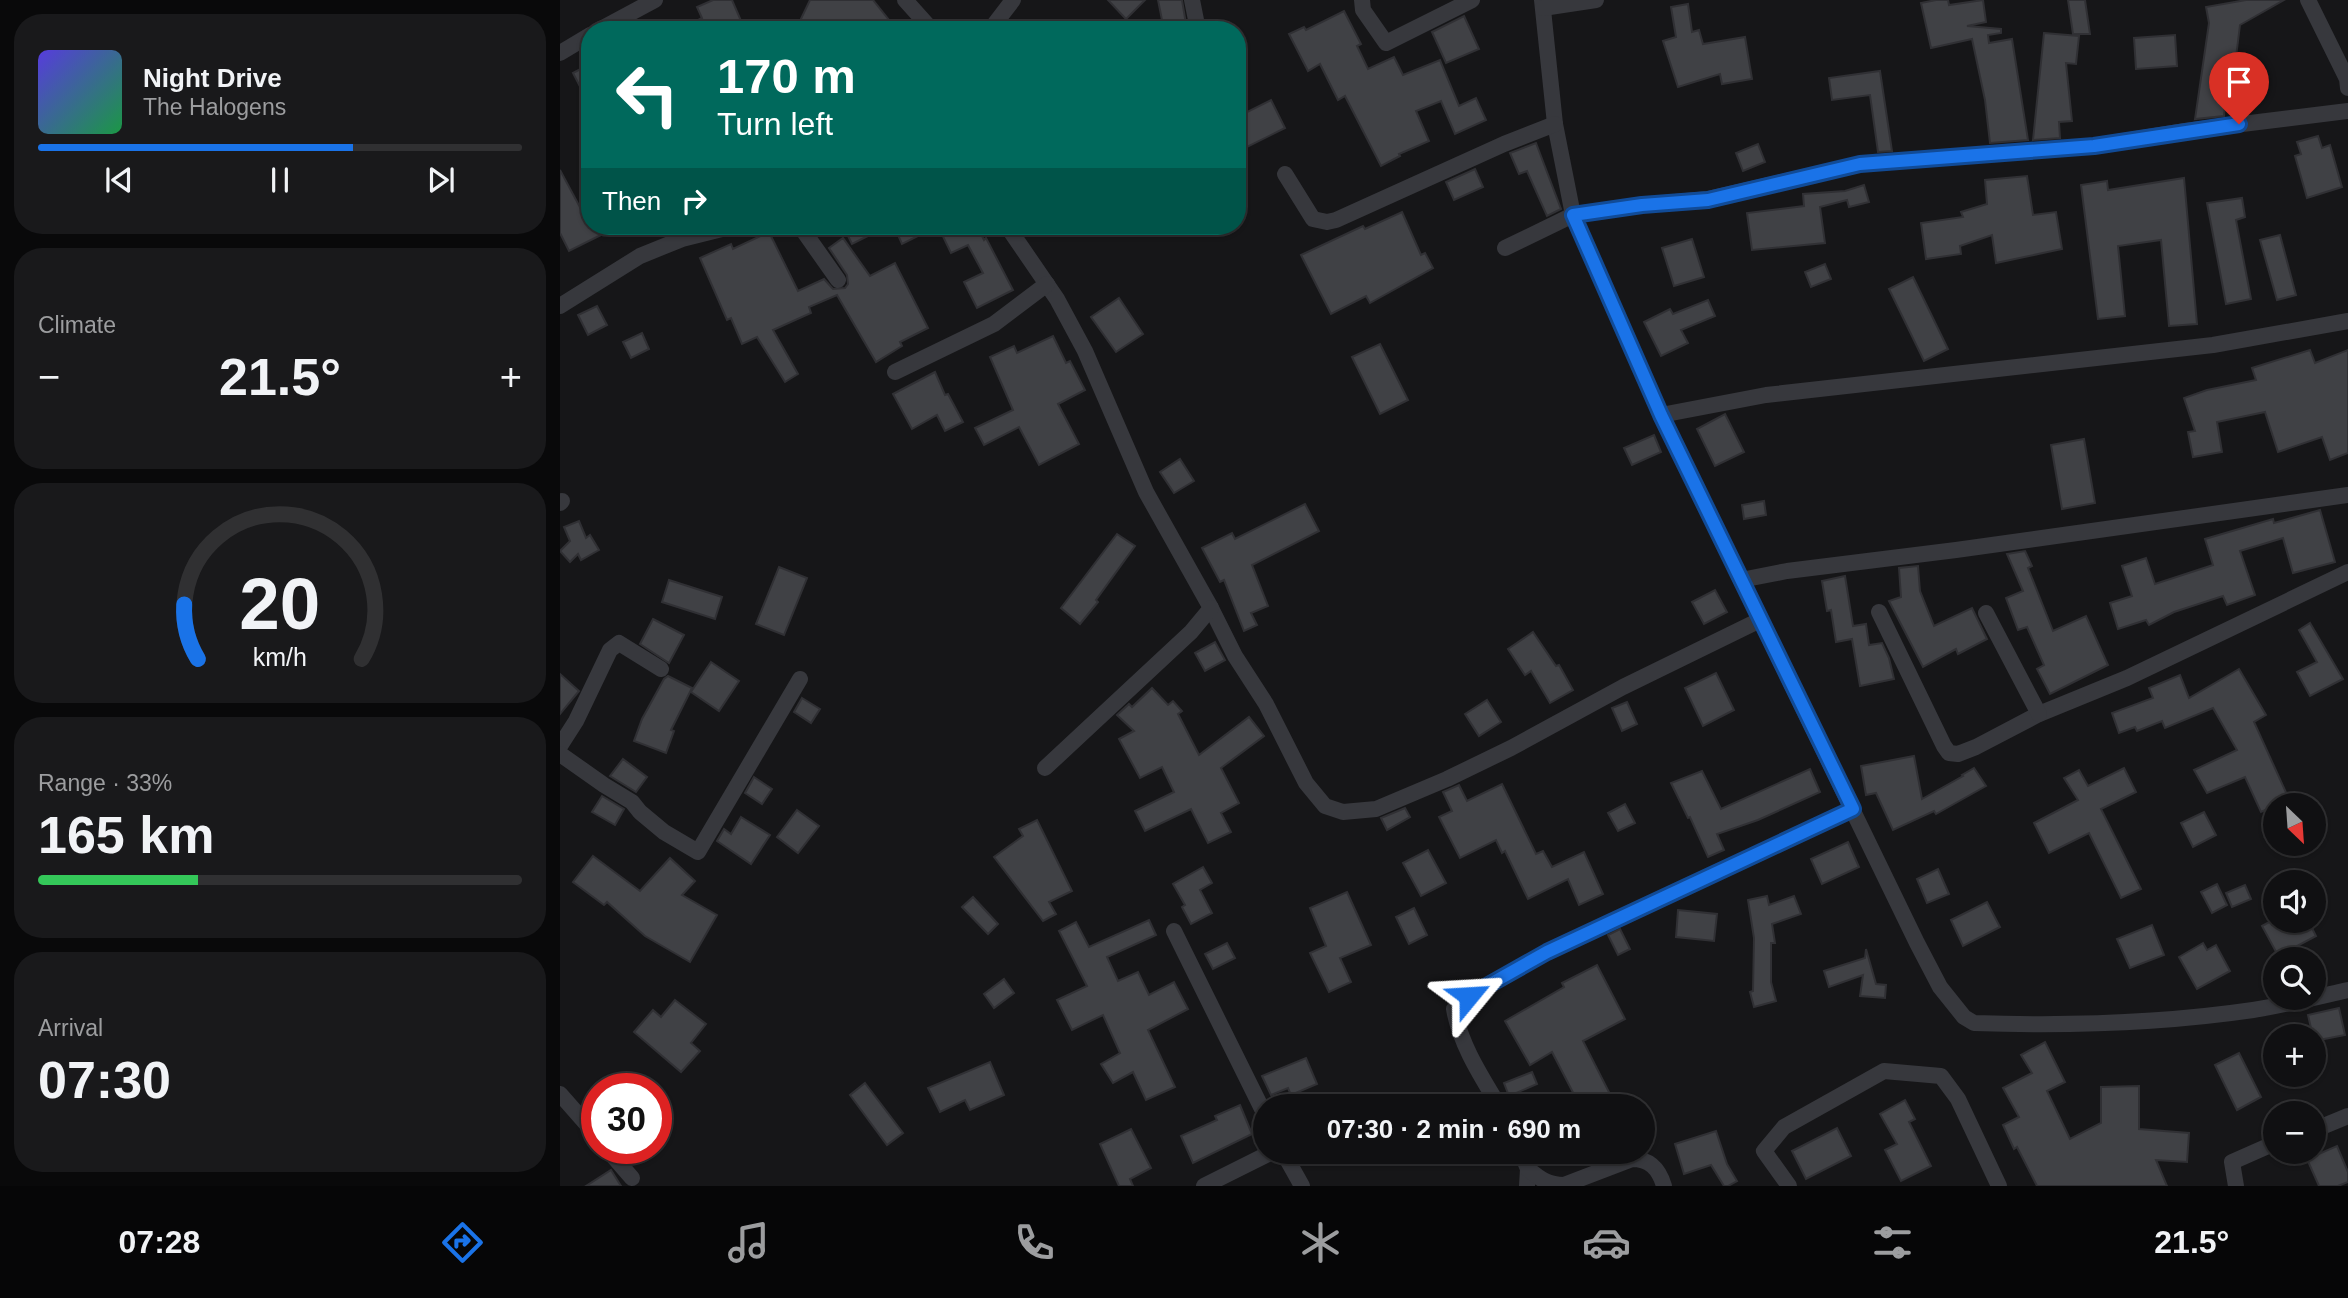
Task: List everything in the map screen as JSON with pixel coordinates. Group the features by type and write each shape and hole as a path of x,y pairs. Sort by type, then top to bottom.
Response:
{"street":[{"path":"616,21 655,0"},
{"path":"905,0 924,21"},
{"path":"997,21 1013,0"},
{"path":"1192,0 1196,21"},
{"path":"1362,0 1363,10 1386,43 1472,0"},
{"path":"1596,0 1543,4 1555,124 1573,215 1661,415 1940,987 1964,1017 1973,1023 2028,1025 2145,1020 2253,1010 2348,990"},
{"path":"2308,0 2347,79 2348,88"},
{"path":"560,52 581,40"},
{"path":"1505,248 1573,215 1642,205 1708,200 1860,164 2081,147 2348,111"},
{"path":"1285,174 1313,219 1328,222 1555,124"},
{"path":"560,306 640,256 698,235"},
{"path":"806,235 838,280"},
{"path":"1013,235 1057,299 1085,351 1146,492 1212,608 1235,656 1266,704 1306,783 1325,806 1343,812 1376,809 1447,779 1511,748 1623,687 1760,620"},
{"path":"895,372 994,324 1047,284"},
{"path":"1661,415 1766,395 2169,351 2348,321"},
{"path":"1741,580 1787,571 2348,495"},
{"path":"1879,612 1944,746 1949,753 1958,754 2039,714 2127,678 2348,572"},
{"path":"1045,768 1191,632 1212,608"},
{"path":"1986,613 2039,714"},
{"path":"560,746 576,721 610,650 619,643 661,669"},
{"path":"560,754 632,802 639,812 664,832 698,852 800,679"},
{"path":"1493,1094 1457,1025 1454,1009 1469,996 1547,952 1853,809"},
{"path":"1174,931 1255,1094"},
{"path":"1789,1186 1764,1151 1784,1127 1884,1071 1941,1076 1958,1099 1999,1186"},
{"path":"560,1094 581,1118"},
{"path":"2326,1124 2348,1116"},
{"path":"2236,1186 2232,1162 2263,1148"},
{"path":"1528,1169 1543,1182 1564,1185 1632,1159 1643,1159 1653,1164 1664,1186"},
{"path":"1203,1186 1253,1161"},
{"path":"620,1164 632,1178"},
{"path":"1290,1164 1302,1186"},
{"path":"1526,1164 1527,1186"}],"building":[{"path":"713,0 732,0 741,21 696,21 702,18 697,7"},
{"path":"810,0 873,0 890,21 800,21"},
{"path":"1108,0 1145,0 1126,19"},
{"path":"1158,0 1182,0 1186,21 1162,21"},
{"path":"1948,0 1949,5 1983,0 1986,22 1967,26 2001,29 2001,33 1988,35 1989,43 2012,39 2028,140 1990,143 1985,100 1972,39 1931,48 1921,3"},
{"path":"2068,0 2085,0 2090,34 2073,34"},
{"path":"2246,0 2284,0 2240,25 2234,73 2226,72 2221,104 2225,104 2224,116 2195,119 2209,23 2206,7"},
{"path":"1688,4 1692,32 1699,30 1703,44 1745,37 1752,79 1722,84 1720,74 1678,87 1663,41 1676,37 1671,7"},
{"path":"1344,11 1361,44 1357,46 1368,69 1394,57 1403,75 1440,60 1459,106 1476,98 1486,120 1455,134 1441,101 1416,111 1429,141 1399,154 1400,156 1381,166 1345,96 1338,100 1320,64 1308,71 1289,34 1304,27 1306,30"},
{"path":"1464,16 1479,49 1446,63 1432,32"},
{"path":"2044,33 2079,36 2076,64 2066,63 2072,121 2059,122 2060,138 2033,140"},
{"path":"2175,35 2177,66 2136,69 2134,38"},
{"path":"581,69 581,89 573,73"},
{"path":"1880,71 1892,151 1878,152 1870,95 1832,100 1829,78"},
{"path":"1271,100 1285,128 1246,148 1246,112"},
{"path":"2318,136 2322,148 2330,145 2342,187 2307,198 2295,156 2301,154 2297,142"},
{"path":"1536,143 1561,209 1547,216 1527,171 1519,174 1510,153"},
{"path":"1758,144 1765,162 1743,171 1736,153"},
{"path":"1475,169 1483,187 1454,200 1446,182"},
{"path":"560,170 581,209 581,235 601,235 569,251 560,233"},
{"path":"2027,176 2033,215 2056,212 2062,249 1996,263 1992,235 1960,246 1961,254 1926,259 1921,223 1963,217 1961,212 1987,204 1985,180"},
{"path":"2184,178 2197,324 2169,326 2161,240 2118,246 2125,316 2098,319 2081,185 2107,181 2108,190"},
{"path":"1864,185 1869,202 1849,207 1847,200 1820,207 1825,243 1752,250 1747,213 1804,206 1803,194 1845,191"},
{"path":"2242,198 2245,217 2236,220 2251,299 2226,304 2207,203"},
{"path":"1402,212 1421,255 1425,253 1433,268 1370,303 1366,296 1331,314 1301,255 1363,226 1365,229"},
{"path":"763,235 770,235 798,291 824,279 833,289 845,288 848,284 847,275 829,248 843,238 870,276 895,263 928,328 900,342 902,346 876,362 837,295 809,307 811,313 773,330 798,374 785,382 757,337 742,344 731,318 727,320 700,258 731,244 733,249"},
{"path":"848,235 870,235 852,244"},
{"path":"898,235 920,235 902,244"},
{"path":"942,235 982,235 984,240 986,238 1013,290 977,308 964,282 983,273 968,245 951,253"},
{"path":"2280,235 2296,295 2277,300 2260,240"},
{"path":"1692,239 1704,277 1674,286 1662,248"},
{"path":"1825,264 1831,279 1811,287 1805,272"},
{"path":"1913,277 1948,349 1924,361 1889,289"},
{"path":"1119,298 1143,334 1116,352 1091,317"},
{"path":"1708,300 1715,316 1681,330 1688,343 1661,356 1644,322 1670,309 1673,314"},
{"path":"597,306 607,325 588,335 578,315"},
{"path":"642,333 649,349 631,358 623,342"},
{"path":"1053,336 1066,363 1070,361 1085,390 1058,404 1079,444 1039,465 1019,427 984,445 975,428 1013,410 990,357 1014,346 1017,353"},
{"path":"1380,344 1408,400 1380,414 1352,357"},
{"path":"2310,350 2315,363 2348,350 2348,453 2330,460 2322,437 2278,452 2265,412 2217,422 2222,452 2193,457 2188,432 2195,431 2184,398 2207,390 2256,380 2252,368"},
{"path":"935,372 945,395 948,394 963,422 945,431 937,415 912,429 893,394"},
{"path":"1725,414 1744,452 1715,466 1697,429"},
{"path":"1654,435 1661,452 1632,465 1624,448"},
{"path":"2084,439 2095,503 2062,509 2051,445"},
{"path":"1180,459 1194,481 1174,493 1160,472"},
{"path":"1764,501 1766,515 1744,519 1742,505"},
{"path":"1305,504 1319,531 1252,565 1268,606 1251,613 1257,625 1244,631 1224,580 1220,582 1202,548 1232,533 1235,539"},
{"path":"2320,510 2335,562 2293,573 2283,538 2240,551 2255,595 2227,605 2223,596 2174,612 2149,625 2146,620 2118,629 2110,603 2132,596 2122,566 2146,558 2155,584 2213,565 2205,539 2273,519 2274,523"},
{"path":"579,521 586,538 590,535 599,550 581,560 578,554 570,562 560,551 570,541 564,527"},
{"path":"1117,534 1135,546 1080,624 1061,608"},
{"path":"2025,551 2032,566 2028,568 2053,631 2086,616 2108,665 2050,694 2037,669 2044,665 2027,627 2018,630 2006,598 2023,591 2007,554"},
{"path":"1918,566 1920,591 1934,626 1972,608 1987,639 1958,654 1956,649 1923,667 1889,601 1901,597 1899,568"},
{"path":"779,567 807,578 784,635 756,624"},
{"path":"1845,576 1853,626 1866,624 1869,645 1882,643 1894,679 1860,686 1852,639 1836,642 1831,610 1827,611 1822,581"},
{"path":"669,580 722,597 715,619 662,602"},
{"path":"1715,590 1727,612 1704,624 1692,602"},
{"path":"653,619 684,635 669,663 640,644"},
{"path":"2310,623 2343,679 2310,696 2297,672 2317,662 2299,630"},
{"path":"1533,632 1556,666 1559,665 1573,690 1550,703 1531,671 1525,675 1508,649"},
{"path":"1215,642 1225,660 1205,671 1195,653"},
{"path":"711,662 739,681 719,711 691,692"},
{"path":"2239,669 2266,715 2254,722 2286,793 2263,793 2261,812 2245,777 2207,793 2194,770 2237,750 2213,708 2165,728 2162,721 2137,731 2135,727 2119,733 2112,713 2153,698 2149,688 2180,675 2189,698"},
{"path":"1716,673 1734,710 1703,726 1685,688"},
{"path":"560,674 579,691 560,714"},
{"path":"668,676 692,688 671,730 674,731 666,753 634,741 642,719"},
{"path":"1152,688 1168,705 1173,701 1182,711 1178,714 1199,755 1249,717 1264,736 1221,768 1239,803 1221,813 1231,832 1208,843 1191,809 1145,831 1135,811 1174,792 1162,767 1140,778 1119,739 1134,731 1117,715 1129,704 1132,707"},
{"path":"802,698 820,709 811,723 794,712"},
{"path":"1487,700 1501,722 1479,736 1465,714"},
{"path":"1627,702 1637,724 1622,731 1612,708"},
{"path":"1914,756 1922,799 1974,768 1986,786 1936,814 1934,811 1893,830 1876,793 1866,795 1861,766"},
{"path":"623,759 647,777 636,792 610,776"},
{"path":"2124,768 2136,792 2101,809 2141,889 2121,898 2089,833 2049,853 2034,823 2078,800 2064,778 2079,770 2088,786"},
{"path":"1810,769 1820,792 1758,820 1717,834 1724,850 1708,857 1671,783 1702,771 1721,809"},
{"path":"754,777 772,789 762,804 745,793"},
{"path":"1502,784 1536,854 1543,851 1552,867 1584,852 1603,894 1579,905 1568,879 1528,899 1505,851 1502,853 1496,840 1460,858 1439,817 1452,811 1443,792 1459,785 1467,801"},
{"path":"602,796 624,809 615,825 592,812"},
{"path":"1625,804 1635,823 1618,831 1608,813"},
{"path":"1405,808 1410,817 1387,830 1381,818"},
{"path":"797,810 819,826 798,853 777,837"},
{"path":"2204,812 2216,835 2193,847 2181,823"},
{"path":"741,817 770,835 751,864 717,841 724,829 731,834"},
{"path":"1037,820 1072,891 1049,902 1056,914 1043,921 994,857 1023,836 1019,829"},
{"path":"1848,842 1859,867 1822,884 1811,859"},
{"path":"1428,850 1446,883 1421,896 1403,863"},
{"path":"593,856 640,891 670,858 695,881 682,895 717,915 690,962 645,936 607,902 604,905 573,882"},
{"path":"1203,867 1212,883 1200,890 1212,913 1191,924 1182,907 1185,905 1173,884"},
{"path":"1938,869 1949,894 1927,903 1917,879"},
{"path":"2217,884 2227,905 2212,913 2201,892"},
{"path":"2245,885 2251,899 2232,907 2226,893"},
{"path":"1347,892 1371,945 1340,958 1351,982 1329,992 1310,953 1326,946 1310,908"},
{"path":"1767,896 1769,905 1794,896 1801,914 1772,924 1775,943 1771,943 1771,982 1776,1001 1754,1007 1750,992 1753,991 1754,938 1748,900"},
{"path":"973,897 998,924 988,934 962,907"},
{"path":"1987,902 2000,927 1963,946 1951,920"},
{"path":"1414,908 1427,935 1409,944 1396,917"},
{"path":"1678,910 1717,914 1714,941 1676,937"},
{"path":"1149,920 1156,935 1107,957 1118,981 1138,972 1149,995 1174,982 1188,1009 1148,1030 1175,1087 1146,1100 1133,1072 1113,1083 1101,1064 1120,1053 1103,1015 1072,1030 1057,1000 1087,986 1059,931 1076,922 1089,947"},
{"path":"2152,925 2164,955 2130,968 2117,939"},
{"path":"1620,929 1630,949 1618,955 1608,935"},
{"path":"2266,933 2314,933 2316,936 2297,947 2273,947"},
{"path":"1227,943 1235,958 1213,969 1205,954"},
{"path":"2203,943 2207,950 2216,945 2230,971 2197,989 2179,957"},
{"path":"1866,949 1876,984 1886,985 1885,998 1860,996 1863,975 1829,987 1824,971 1865,958"},
{"path":"1597,965 1625,1019 1583,1041 1610,1094 1574,1094 1552,1052 1530,1065 1505,1021 1564,987 1562,983"},
{"path":"1004,979 1014,993 994,1008 984,994"},
{"path":"675,1000 706,1024 691,1043 700,1051 681,1072 634,1032 653,1010 661,1017"},
{"path":"2339,1008 2345,1035 2326,1039 2326,1024 2310,1024 2308,1015"},
{"path":"2045,1042 2065,1082 2047,1091 2070,1139 2101,1123 2101,1087 2139,1086 2139,1129 2189,1133 2187,1162 2156,1160 2167,1186 2037,1186 2003,1125 2019,1117 2003,1088 2032,1073 2021,1055"},
{"path":"2239,1053 2261,1097 2237,1110 2215,1065"},
{"path":"1306,1058 1317,1084 1293,1094 1288,1088 1271,1094 1262,1076"},
{"path":"990,1062 1004,1095 970,1110 965,1100 940,1112 928,1088"},
{"path":"1532,1072 1537,1084 1508,1094 1504,1083"},
{"path":"865,1083 903,1133 887,1145 850,1095"},
{"path":"1905,1100 1915,1119 1909,1122 1931,1166 1901,1181 1885,1150 1897,1144 1880,1114"},
{"path":"1240,1105 1252,1134 1193,1163 1181,1136 1217,1120 1215,1116"},
{"path":"1837,1128 1851,1156 1806,1179 1792,1151"},
{"path":"1131,1129 1151,1168 1130,1179 1133,1186 1119,1186 1100,1144"},
{"path":"1716,1131 1727,1164 1737,1181 1728,1186 1724,1186 1711,1165 1684,1174 1675,1144"},
{"path":"2337,1146 2348,1172 2348,1182 2338,1186 2319,1186 2309,1164 2326,1164 2326,1151"},
{"path":"611,1170 621,1186 586,1186"}],"route":[{"path":"1469,996 1547,952 1625,914 1741,863 1837,814 1853,809 1661,415 1573,215 1642,205 1708,200 1860,164 2094,146 2239,124"}]}
